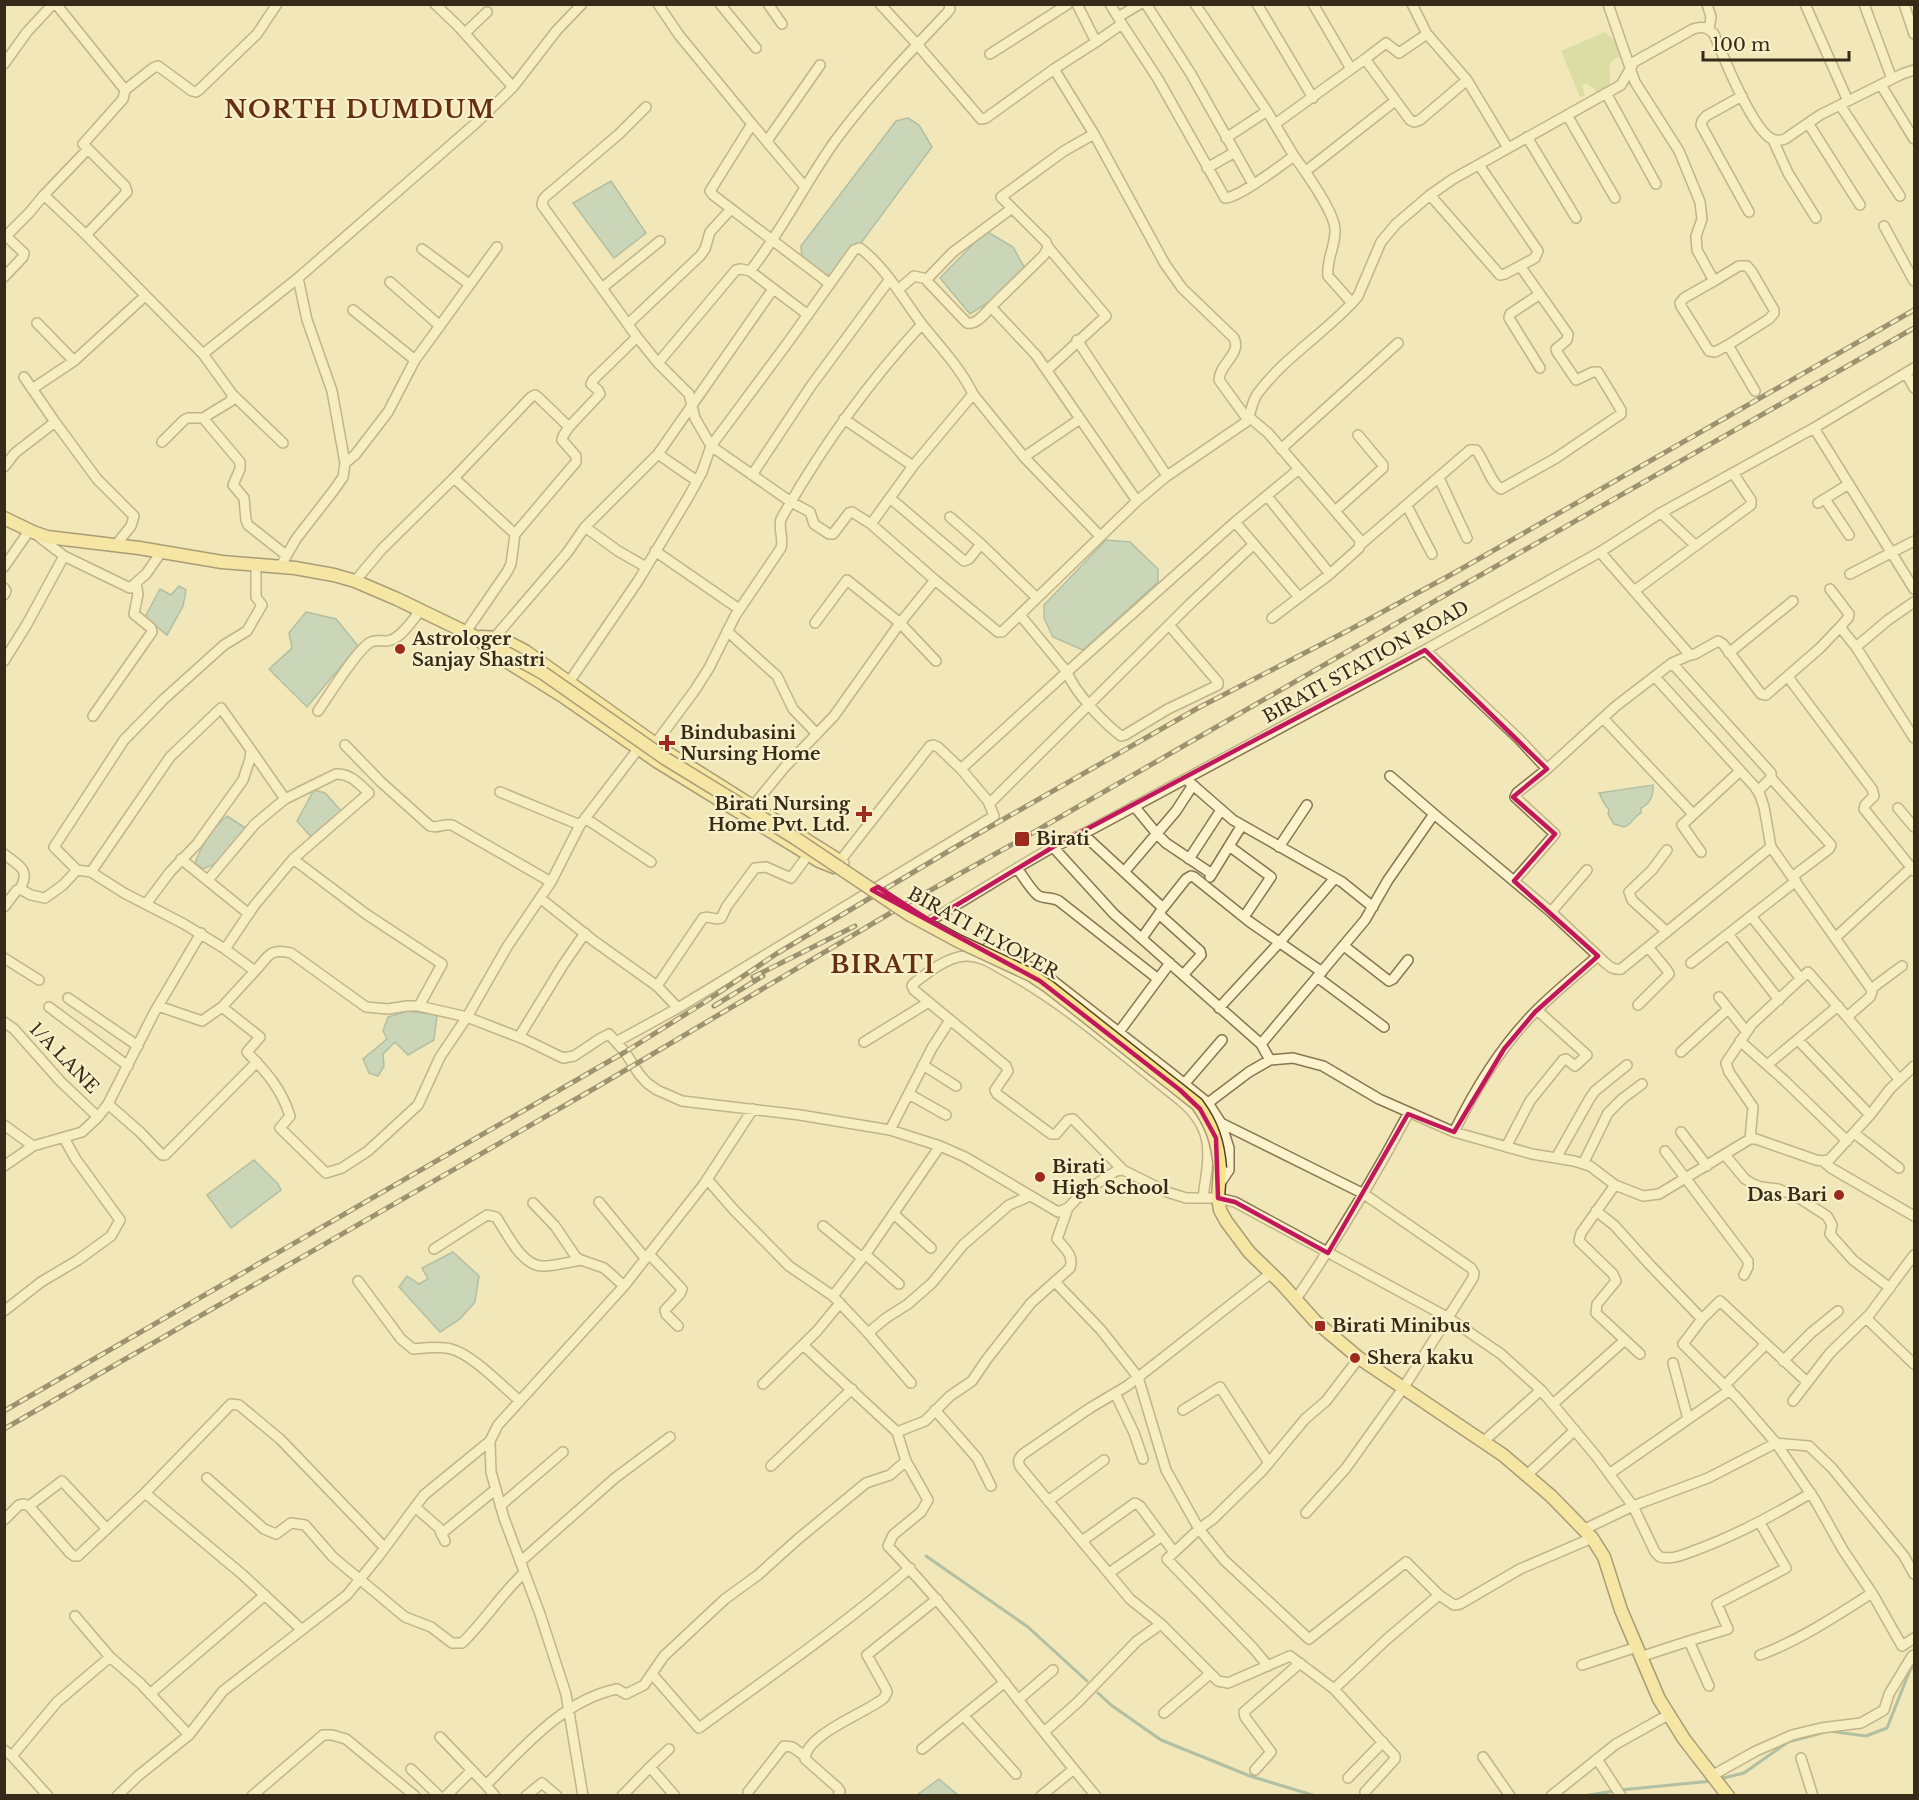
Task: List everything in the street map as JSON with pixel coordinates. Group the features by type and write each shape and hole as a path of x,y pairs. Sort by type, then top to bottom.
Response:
{"main road":[{"path":"4,518 46,537 162,551 222,562 256,564 283,561 355,581 471,635 495,654 564,697 647,744 753,806 840,861 832,867 813,858 678,775 647,744 569,682 525,651 493,641"},
{"name":"BIRATI FLYOVER","path":"471,635 493,641 666,759 786,833 910,915 958,941 1031,975 1049,987 1197,1104 1216,1138 1220,1168 1218,1191"},
{"path":"1218,1191 1220,1210 1249,1252 1327,1333 1359,1358 1484,1441 1527,1475 1589,1533 1604,1557 1621,1610 1638,1652 1668,1715 1725,1791"}],"street":[{"path":"4,64 27,32 55,4 125,90"},
{"path":"86,235 127,192 125,186 83,144 123,99 125,90 158,66 192,91 199,90 257,34 277,4"},
{"path":"435,4 465,33 513,87"},
{"path":"203,354 298,278 513,87 557,30 582,4"},
{"path":"658,4 679,35 805,187"},
{"path":"720,4 756,48"},
{"path":"768,4 782,24"},
{"path":"880,4 918,43 981,119 986,118 1096,42 1140,4"},
{"path":"750,271 773,241 836,141 918,43 947,13 950,9 949,4"},
{"path":"990,54 1068,4"},
{"path":"1077,4 1096,42"},
{"path":"1110,4 1158,79 1225,198 1230,198 1294,156"},
{"path":"1146,4 1191,74 1253,184"},
{"path":"1195,4 1306,171 1333,218 1335,229 1328,276 1352,303"},
{"path":"1257,4 1313,98"},
{"path":"1313,4 1351,69"},
{"path":"1412,4 1428,34 1467,80 1508,148"},
{"path":"1608,4 1635,82 1679,151 1700,202 1702,219 1696,236 1697,250 1714,281"},
{"path":"1707,4 1711,16 1708,29"},
{"path":"1805,4 1844,103 1900,196"},
{"path":"1864,4 1892,79"},
{"path":"1904,4 1914,34"},
{"path":"465,33 487,12"},
{"path":"646,108 542,202 637,337 658,363 686,389 692,399 695,418 711,446 810,513 814,524 831,535 850,512 871,524 998,632 1002,632 1137,501 1167,476 1249,418 1257,394 1280,368 1358,296 1381,242 1396,224 1453,179 1621,85 1634,62 1693,29 1703,27 1708,29 1714,34 1734,82 1758,124 1767,136 1779,141 1844,103 1914,70"},
{"path":"1275,124 1386,43 1400,53 1428,34"},
{"path":"1365,59 1410,120 1417,122 1467,80"},
{"path":"767,141 820,65"},
{"path":"1054,69 1094,134 1165,264 1182,288 1237,343 1236,350 1221,370 1219,380 1222,386 1249,418 1268,433 1359,539 1360,545"},
{"path":"1881,85 1914,139"},
{"path":"1606,93 1656,184"},
{"path":"1742,96 1706,116 1701,126 1749,212"},
{"path":"1306,171 1395,101"},
{"path":"1226,138 1267,111"},
{"path":"1567,115 1615,198"},
{"path":"1808,123 1860,205"},
{"path":"752,124 710,191 730,209 830,284"},
{"path":"1047,370 1077,340 1106,316 1046,242 1001,199 1002,195 1094,134"},
{"path":"1527,137 1576,218"},
{"path":"1773,140 1794,186 1816,218"},
{"path":"4,277 24,253 5,237 88,149"},
{"path":"1207,168 1235,152"},
{"path":"1430,195 1500,275 1535,258 1538,251 1479,165"},
{"path":"44,195 203,354 232,394 283,443"},
{"path":"628,324 700,256 705,249 710,232 730,209"},
{"path":"927,279 953,252 1011,209"},
{"path":"1884,226 1914,281"},
{"path":"603,288 660,241"},
{"path":"345,463 355,455 388,412 415,360 497,247"},
{"path":"927,279 929,284 967,323 971,324 1044,255 1048,247"},
{"path":"569,682 646,567 697,481 711,446 854,250 860,248 890,279 967,381 973,394 1024,457 1100,536"},
{"path":"422,249 470,284"},
{"path":"1272,618 1330,574 1360,545 1473,449 1483,459 1496,485 1501,489 1556,458 1621,414 1621,410 1598,372 1574,379 1556,349 1566,340 1568,334 1520,266"},
{"path":"1739,266 1747,266 1774,310 1774,314 1728,345 1715,352 1709,351 1680,303 1684,298 1739,266"},
{"path":"658,363 736,270 750,271 808,315"},
{"path":"898,290 914,276 927,279"},
{"path":"203,418 240,462 233,485 244,498 248,525 283,561 343,477 345,463 332,391 307,320 298,278"},
{"path":"752,475 811,386 890,279"},
{"path":"390,282 440,326"},
{"path":"493,641 567,553 585,527 658,454 773,289"},
{"path":"1540,294 1510,314 1509,318 1540,368"},
{"path":"32,389 74,361 145,296"},
{"path":"991,307 1036,355 1137,501"},
{"path":"353,310 415,360"},
{"path":"38,323 74,361"},
{"path":"222,1007 260,1037 248,1052 273,1079 286,1102 290,1116 280,1128 326,1173 342,1168 368,1151 418,1105 440,1057 467,1017 507,947 551,882 583,822 695,690 709,668 740,609 781,548 783,542 780,522 825,445 922,324"},
{"path":"471,635 511,564 515,534 576,462 576,456 562,440 569,427 600,394 591,384 593,380 637,337"},
{"path":"1077,340 1167,476"},
{"path":"1281,449 1398,343"},
{"path":"1728,345 1755,391"},
{"path":"1910,370 1914,388"},
{"name":"BIRATI STATION ROAD","path":"930,921 1053,848 1134,806 1189,782 1600,552 1661,513 1815,428 1910,370"},
{"path":"24,376 98,479 134,516 132,526 116,546"},
{"path":"162,442 188,418 203,418 228,404 232,394"},
{"path":"871,524 913,466 973,394"},
{"path":"355,581 382,549 533,396 538,397 569,427"},
{"path":"844,419 913,466"},
{"path":"1024,457 1080,419"},
{"path":"4,467 15,453 55,422"},
{"path":"1815,428 1914,589"},
{"path":"1335,512 1383,468 1383,465 1358,435"},
{"path":"658,454 697,481"},
{"path":"961,769 1235,522 1299,469"},
{"path":"1634,591 1751,505 1751,500 1733,473"},
{"path":"454,478 515,534"},
{"path":"1439,478 1467,538"},
{"path":"1849,535 1821,501 1850,484"},
{"path":"1267,496 1330,574"},
{"path":"890,498 964,561 969,559 981,544"},
{"path":"1407,506 1432,554"},
{"path":"1661,513 1695,545"},
{"path":"950,517 1036,598"},
{"path":"1235,522 1299,597"},
{"path":"585,527 618,551 646,567"},
{"path":"4,567 31,531 64,556 130,588 146,574 162,551"},
{"path":"1850,574 1914,541"},
{"path":"988,801 992,801 1254,544"},
{"path":"655,551 740,609"},
{"path":"1600,552 1690,655"},
{"path":"4,661 64,556"},
{"path":"255,971 201,933 124,893 91,872 77,870 54,847 124,740 224,645 246,631 262,605 256,597 256,564"},
{"path":"815,623 847,580 900,623 936,661"},
{"path":"753,806 769,784 840,709 900,623 935,580"},
{"path":"93,716 152,632 151,628 134,614 138,594 136,583"},
{"path":"4,588 6,591 4,595"},
{"path":"1514,881 1555,834 1515,797 1517,793 1672,663 1695,654 1718,641 1761,694 1768,694 1848,618 1850,614 1830,589"},
{"path":"1729,652 1793,601"},
{"path":"1856,647 1914,602"},
{"path":"318,711 369,643 378,640 390,641 396,638 421,610"},
{"path":"1020,615 1090,704 1123,736 1168,709 1218,685 1218,682 1169,625"},
{"path":"1840,627 1914,734"},
{"path":"728,631 777,676 793,710 817,734"},
{"path":"1425,650 1519,739 1547,769"},
{"path":"1672,663 1771,773 1771,778 1831,845 1751,916 1691,963"},
{"path":"1655,677 1758,791 1764,807 1771,847 1871,989 1870,997 1846,1017"},
{"path":"1788,677 1872,789 1874,796 1864,808 1913,869 1835,938"},
{"path":"91,872 170,757 221,708 285,800"},
{"path":"1604,718 1693,814"},
{"path":"345,745 381,782 430,826 434,828 447,824 452,825 551,882"},
{"path":"616,1042 678,1008 878,887 994,816 988,801 961,769 933,745 840,861 878,887 930,921 1042,975 1071,994 1208,1103 1221,1122 1226,1135 1229,1158 1228,1170 1218,1191 1203,1197 1186,1198 1167,1192 1123,1170 1072,1119 1068,1120 1056,1134 1051,1134 997,1094 995,1090 1007,1073 1007,1068 912,988 913,984 949,960 967,956 989,961 1055,1001 1180,1100 1196,1116 1205,1131 1208,1143 1209,1156 1203,1197"},
{"path":"146,904 170,872 196,844 243,780 250,759 250,750"},
{"path":"1701,852 1682,824 1740,771"},
{"path":"208,880 255,824 285,800 336,774 350,777 369,793"},
{"path":"1390,776 1616,970 1621,969 1771,847"},
{"path":"1758,791 1771,778"},
{"path":"225,949 249,914 293,859 381,782"},
{"path":"1124,872 1176,811 1189,782 1242,825 1347,885 1373,907"},
{"path":"500,792 583,822 651,861"},
{"path":"1280,847 1307,805"},
{"path":"1134,806 1156,834 1212,874"},
{"path":"1898,808 1914,827"},
{"path":"1189,859 1221,810"},
{"path":"1261,1044 1344,946 1373,907 1388,879 1434,813"},
{"path":"1204,886 1242,825"},
{"path":"1083,834 1124,872 1200,951 1199,957 1183,975"},
{"path":"1229,846 1271,877 1244,917"},
{"path":"1053,848 1114,914 1261,1044 1270,1060"},
{"path":"1667,850 1652,870 1629,892 1632,900 1667,932"},
{"path":"4,854 25,872 26,878 20,889 4,907"},
{"path":"657,986 703,918 717,920 721,918 755,868 766,867 791,878 813,858"},
{"path":"182,859 249,914"},
{"path":"293,859 366,914 442,964 419,1006"},
{"path":"1017,868 1037,895 1059,901 1158,979"},
{"path":"20,889 31,895 45,898 63,885 77,870"},
{"path":"1551,912 1587,870"},
{"path":"1142,938 1189,877 1194,877 1384,1027"},
{"path":"1219,1008 1335,878"},
{"path":"540,898 657,986 678,1008"},
{"path":"1751,916 1801,979"},
{"path":"4,1166 33,1146 82,1132 98,1117 108,1104 158,1006 201,933"},
{"path":"519,1037 558,972 585,933"},
{"path":"1728,934 1779,1000"},
{"path":"1344,946 1389,981 1408,960"},
{"path":"1638,1005 1668,974 1648,947"},
{"path":"158,1006 202,1021 222,1007 273,953 277,950 291,953 366,1007 388,1009 419,1006 467,1017 519,1037 563,1058 574,1056 609,1034 647,1083 668,1096 682,1101 753,1109 890,1130 940,1146 965,1157 1058,1212 1068,1208"},
{"path":"1454,1132 1472,1095 1504,1049 1537,1010 1598,956"},
{"path":"4,958 39,980"},
{"path":"1119,1032 1170,963"},
{"path":"1871,989 1902,966"},
{"path":"1750,1139 1753,1107 1726,1063 1746,1031 1808,972 1899,1079"},
{"path":"68,998 138,1046"},
{"path":"1719,998 1746,1031"},
{"path":"864,1042 929,1002"},
{"path":"1767,1065 1838,1006"},
{"path":"50,1007 128,1066"},
{"path":"1506,1147 1530,1101 1563,1060 1566,1059 1575,1066 1587,1055 1537,1010"},
{"path":"1681,1052 1728,1010"},
{"path":"890,1130 950,1020"},
{"name":"1/A LANE","path":"4,1022 14,1029 61,1082 98,1117"},
{"path":"1185,1083 1222,1040"},
{"path":"1797,1040 1870,1115"},
{"path":"1740,1041 1847,1141"},
{"path":"1208,1103 1248,1072 1270,1060 1293,1058 1323,1066 1363,1091 1408,1114 1454,1132 1506,1147 1590,1166 1615,1185 1642,1196 1659,1194 1750,1139 1823,1161 1835,1155 1899,1079 1914,1066"},
{"path":"108,1104 162,1155 165,1155 257,1062"},
{"path":"924,1065 956,1086"},
{"path":"1556,1158 1595,1091 1627,1065"},
{"path":"1582,1164 1608,1113 1642,1084"},
{"path":"909,1094 946,1115"},
{"path":"117,1796 189,1735 223,1691 347,1595 424,1495 490,1441 498,1425 624,1286 707,1179 753,1109"},
{"path":"1296,1299 1328,1253 1364,1194 1408,1114"},
{"path":"1221,1122 1364,1194 1471,1268 1474,1273 1404,1387 1346,1468 1306,1513"},
{"path":"4,1125 33,1146"},
{"path":"1681,1132 1707,1166"},
{"path":"1854,1133 1899,1168"},
{"path":"4,1311 41,1282 78,1260 111,1236 120,1220 75,1158 64,1138"},
{"path":"763,1384 817,1331 864,1256 940,1146"},
{"path":"1665,1151 1748,1261 1744,1275"},
{"path":"1725,1155 1753,1184 1788,1192 1827,1216 1832,1225 1830,1234 1845,1252 1890,1288"},
{"path":"1823,1161 1831,1168 1914,1216"},
{"path":"897,1432 925,1421 950,1396 972,1381 1031,1303 1070,1268 1072,1256 1057,1239 1068,1208 1081,1194 1116,1171 1123,1170"},
{"path":"707,1179 789,1266 836,1299 911,1383"},
{"path":"1615,1185 1581,1233 1579,1241 1615,1277 1615,1284 1599,1302 1595,1309 1596,1313 1640,1354"},
{"path":"1218,1191 1447,1317 1501,1354 1541,1390 1609,1473 1633,1506 1655,1552 1660,1557 1671,1559 1716,1543 1760,1523 1811,1493"},
{"path":"868,1333 932,1283 963,1245 1009,1204 1030,1196"},
{"path":"599,1202 647,1256 682,1289 680,1294 666,1307 665,1312 678,1326"},
{"path":"533,1203 555,1226 580,1260"},
{"path":"1596,1211 1614,1225 1702,1319"},
{"path":"894,1214 931,1248"},
{"path":"434,1249 487,1215 492,1215 496,1217 524,1258 532,1264 541,1266 580,1260 604,1268 624,1286"},
{"path":"823,1226 899,1284"},
{"path":"1793,1401 1830,1353 1866,1318 1914,1255"},
{"path":"1271,1273 1138,1377 1019,1458 1021,1468 1130,1599 1161,1624 1218,1681 1228,1683 1290,1656 1334,1689 1395,1756 1365,1792"},
{"path":"358,1281 401,1339 413,1349 437,1348 459,1352 481,1367 520,1401"},
{"path":"1055,1282 1101,1330 1138,1377 1166,1470 1199,1529 1224,1560 1310,1639 1406,1562 1439,1595 1454,1605 1460,1604 1589,1533 1633,1506 1708,1478 1776,1443 1809,1446 1832,1468 1904,1556 1914,1574"},
{"path":"1807,1382 1720,1301 1702,1319 1683,1344 1727,1388 1776,1443 1811,1493 1902,1646 1914,1638"},
{"path":"1784,1361 1820,1325 1838,1311"},
{"path":"1866,1318 1914,1365"},
{"path":"1553,1404 1625,1340"},
{"path":"803,1345 897,1432 906,1461 928,1500 921,1512 893,1535 888,1546 937,1599 1096,1796"},
{"path":"1609,1473 1688,1419 1727,1388 1765,1345"},
{"path":"1268,1666 1167,1559 1213,1519 1269,1463 1305,1419 1326,1401 1359,1358"},
{"path":"1672,1363 1688,1419"},
{"path":"1183,1410 1220,1387 1269,1463"},
{"path":"771,1466 852,1389"},
{"path":"1484,1441 1541,1390"},
{"path":"1115,1393 1128,1418 1143,1460"},
{"path":"4,1520 19,1505 29,1506 74,1556 78,1556 146,1493 172,1463 231,1404 234,1404 239,1405 280,1439 385,1548"},
{"path":"935,1410 977,1458 991,1486"},
{"path":"1527,1475 1575,1431"},
{"path":"520,1562 615,1478 670,1437"},
{"path":"490,1441 491,1472 500,1506 566,1694 583,1796"},
{"path":"500,1506 563,1452"},
{"path":"1048,1501 1104,1460"},
{"path":"486,1785 540,1732 569,1709 607,1691 617,1689 626,1694 644,1685 664,1656 725,1599 758,1575 866,1483 890,1474 906,1461"},
{"path":"207,1478 264,1529 276,1534 291,1523 305,1525 333,1557 405,1617 431,1627 452,1643 462,1643 478,1628 511,1585 524,1573"},
{"path":"29,1506 62,1481 107,1529"},
{"path":"415,1507 439,1528 443,1537 496,1490"},
{"path":"146,1493 243,1575 302,1630"},
{"path":"1082,1541 1135,1503 1140,1506 1174,1552"},
{"path":"1582,1665 1689,1641 1728,1629 1717,1604 1786,1568 1760,1523"},
{"path":"1109,1573 1162,1536"},
{"path":"652,1674 699,1728 882,1593 910,1568"},
{"path":"1760,1655 1781,1647 1820,1626 1872,1593"},
{"path":"150,1694 265,1595"},
{"path":"1334,1689 1387,1639 1439,1595"},
{"path":"805,1756 809,1748 822,1736 884,1698 886,1689 867,1655 937,1599"},
{"path":"75,1616 110,1657 118,1662 189,1735"},
{"path":"1044,1732 1077,1703 1137,1641 1161,1624"},
{"path":"1689,1641 1708,1686"},
{"path":"1712,1773 1792,1735 1821,1728 1860,1723 1884,1710 1889,1694 1914,1655"},
{"path":"48,1796 8,1753 57,1702 110,1657"},
{"path":"1255,1770 1271,1752 1245,1717 1244,1712 1300,1663"},
{"path":"1018,1700 1053,1670"},
{"path":"1164,1713 1210,1674"},
{"path":"922,1749 1005,1682"},
{"path":"1551,1796 1616,1744 1668,1715"},
{"path":"964,1716 1016,1774"},
{"path":"252,1796 323,1735 346,1739 415,1796"},
{"path":"440,1737 495,1796"},
{"path":"1348,1778 1383,1742"},
{"path":"748,1792 784,1746 792,1747 805,1756 808,1763 838,1788 840,1791 838,1796"},
{"path":"622,1796 669,1749"},
{"path":"1483,1756 1510,1796"},
{"path":"1801,1758 1813,1796"},
{"path":"1597,1759 1619,1792"},
{"path":"650,1767 675,1796"},
{"path":"411,1769 439,1796"},
{"path":"1041,1796 1074,1769"},
{"path":"446,1796 472,1770"},
{"path":"526,1796 542,1783 557,1796"}],"highlighted area":[{"path":"1425,650 1547,769 1513,797 1555,834 1514,881 1598,956 1535,1012 1504,1049 1454,1132 1408,1114 1328,1253 1235,1202 1218,1198 1216,1138 1200,1109 1180,1090 1040,981 872,890 878,887 930,921 1053,847"}],"green space":[{"path":"1605,32 1614,40 1621,56 1614,59 1609,66 1608,90 1597,93 1586,83 1582,85 1585,96 1580,97 1561,51"}],"water":[{"path":"908,118 919,125 932,147 835,278 824,274 802,257 801,246 896,121"},
{"path":"611,181 646,233 614,258 573,203"},
{"path":"986,231 1013,247 1027,272 1019,283 970,314 940,278"},
{"path":"1106,540 1130,542 1158,569 1158,582 1083,650 1053,637 1044,618 1044,605"},
{"path":"179,586 186,590 183,606 167,635 145,617 160,589 171,595"},
{"path":"306,612 336,619 358,646 307,707 269,669 292,648 289,633"},
{"path":"1653,785 1651,799 1641,808 1641,813 1627,826 1614,824 1608,814 1609,809 1599,793"},
{"path":"314,790 325,793 344,814 311,837 297,821"},
{"path":"227,816 247,829 217,863 203,869 195,863 198,856 204,843"},
{"path":"408,1011 437,1015 434,1040 408,1055 395,1042 383,1054 384,1066 378,1076 369,1073 363,1059 387,1039 383,1031 388,1017"},
{"path":"254,1160 281,1190 231,1228 207,1195"},
{"path":"453,1252 479,1276 475,1302 460,1319 440,1332 399,1287 407,1276 419,1284 428,1279 422,1268"},
{"path":"939,1779 958,1795 917,1795"}],"waterway":[{"path":"926,1556 1028,1627 1087,1681"},
{"path":"1719,1779 1744,1773 1788,1742 1829,1731 1866,1736 1887,1728 1910,1670 1914,1667"},
{"path":"1098,1693 1111,1705 1161,1740 1250,1776 1316,1796"},
{"path":"1620,1790 1712,1781"},
{"path":"1583,1796 1614,1791"},
{"path":"1557,1795 1565,1796"}],"railway":[{"path":"4,1411 625,1052 776,954 969,839 1198,708 1454,573 1914,310"},
{"path":"4,1429 602,1084 904,905 1914,328"},
{"path":"753,977 855,926"},
{"path":"714,1006 763,976"}],"place":[{"name":"Astrologer Sanjay Shastri","path":"400,649"},
{"name":"Bindubasini Nursing Home","path":"667,743"},
{"name":"Birati Nursing Home Pvt. Ltd.","path":"864,814"},
{"name":"Birati","path":"1022,839"},
{"name":"Birati High School","path":"1040,1177"},
{"name":"Das Bari","path":"1839,1195"},
{"name":"Birati Minibus","path":"1320,1326"},
{"name":"Shera kaku","path":"1355,1358"}],"district":[{"name":"NORTH DUMDUM","path":"360,109"},
{"name":"BIRATI","path":"883,964"}]}
